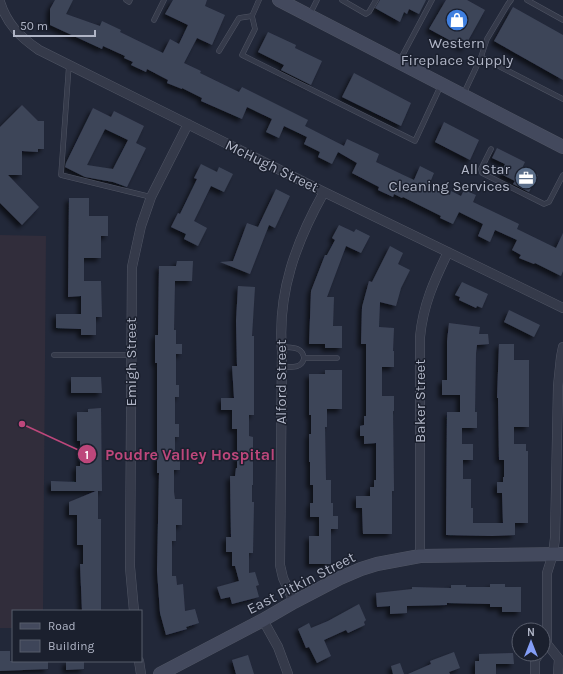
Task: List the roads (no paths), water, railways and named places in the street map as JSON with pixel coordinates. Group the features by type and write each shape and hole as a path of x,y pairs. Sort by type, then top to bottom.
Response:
{"street":[{"name":"McHugh Street","path":"0,2 9,24 27,42 39,50 324,192 563,308"},
{"path":"286,2 563,147"},
{"name":"Emigh Street","path":"134,610 130,567 132,267 141,226 151,197 188,124"},
{"name":"Alford Street","path":"294,602 283,578 280,566 281,319 284,294 290,267 310,216 324,192"},
{"name":"Baker Street","path":"420,556 420,337 422,317 426,302 448,252"},
{"path":"546,622 547,573 558,554 555,538 558,386 563,348"},
{"name":"East Pitkin Street","path":"160,674 294,602 361,569 395,560 420,556 558,554"},
{"path":"263,620 278,647 288,674"},
{"path":"551,652 559,659 558,674"},
{"path":"139,662 141,674"},
{"path":"535,662 535,674"}],"lane":[{"path":"126,0 129,2 130,0"},
{"path":"154,20 164,0"},
{"path":"259,0 252,16 255,29 242,55 415,141 441,84"},
{"path":"309,15 317,0"},
{"path":"342,0 366,14 369,12 376,0"},
{"path":"399,62 432,0"},
{"path":"463,95 488,40 511,0"},
{"path":"527,0 563,20"},
{"path":"219,51 239,18 252,16"},
{"path":"481,57 563,99"},
{"path":"69,64 61,175 151,197"},
{"path":"491,149 481,169 482,173 544,204 549,202 563,175"},
{"path":"282,347 299,349 302,351 304,358 302,364 299,366 282,367"},
{"path":"54,355 131,355"},
{"path":"304,358 337,358"}],"place":[{"name":"Western Fireplace Supply","path":"457,20"},
{"name":"All Star Cleaning Services","path":"526,178"},
{"name":"Poudre Valley Hospital","path":"22,424"}]}
